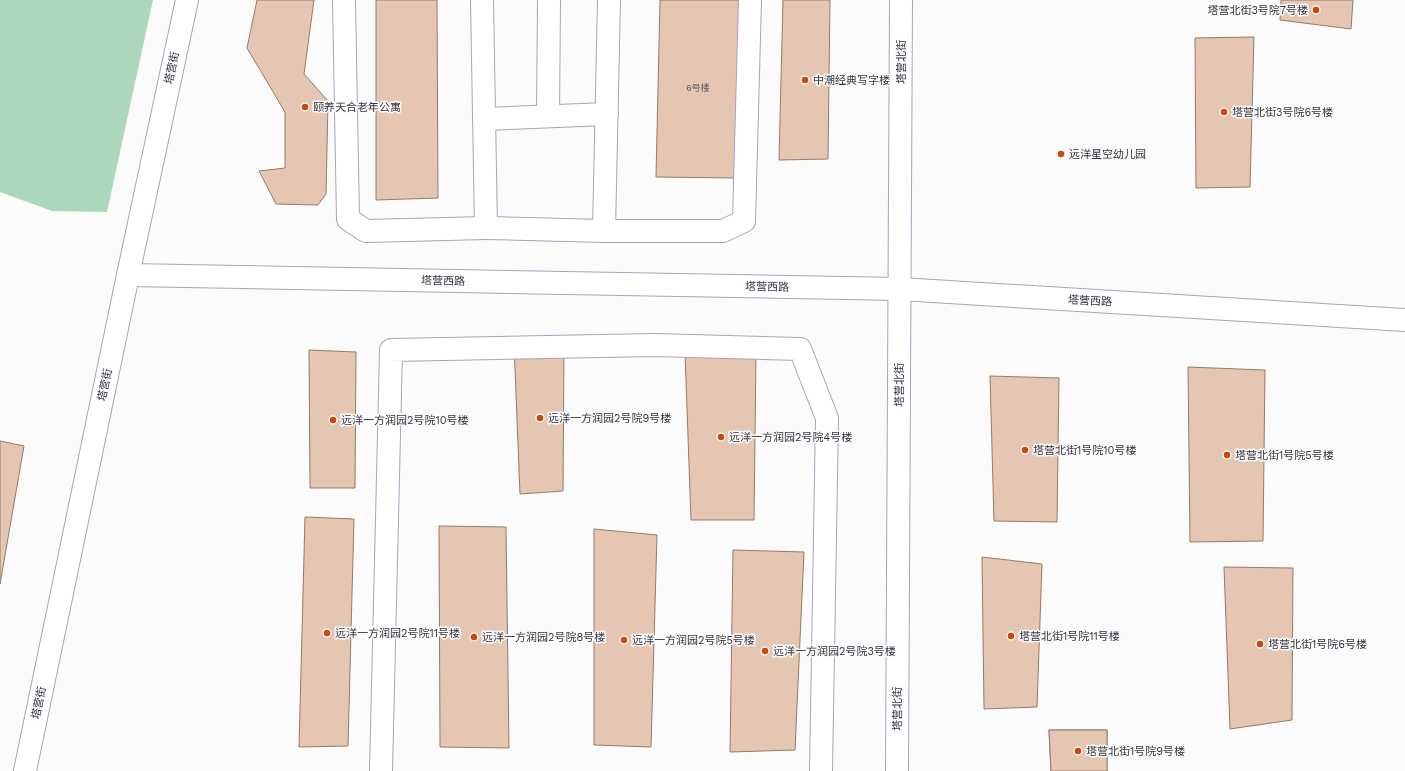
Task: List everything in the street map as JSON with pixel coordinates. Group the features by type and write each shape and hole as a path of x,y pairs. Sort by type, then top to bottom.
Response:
{"street":[{"name":"塔营街","path":"25,771 187,0"},
{"path":"344,0 348,219 366,231 486,228 604,231 723,231 744,221 750,0"},
{"path":"482,0 486,228"},
{"path":"548,116 550,0"},
{"path":"604,231 609,0"},
{"name":"塔营北街","path":"897,771 901,0"},
{"path":"484,119 607,114"},
{"name":"塔营西路","path":"128,275 900,289 1405,320"},
{"path":"381,771 391,350 654,345 800,349 827,418 821,771"}],"green space":[{"path":"0,0 153,0 107,212 52,211 0,192"}],"building":[{"name":"颐养天合老年公寓","path":"257,0 314,0 304,74 328,101 326,194 318,205 276,204 259,171 285,168 285,112 247,48"},
{"path":"376,0 437,0 438,198 376,200"},
{"path":"660,0 739,0 737,178 656,177"},
{"name":"中潮经典写字楼","path":"783,0 830,0 828,159 779,160"},
{"name":"塔营北街3号院7号楼","path":"1281,0 1353,0 1351,29 1280,20"},
{"name":"塔营北街3号院6号楼","path":"1254,37 1250,187 1196,188 1195,38"},
{"name":"远洋一方润园2号院9号楼","path":"514,344 564,344 563,491 520,494"},
{"name":"远洋一方润园2号院10号楼","path":"309,350 356,352 355,488 310,488"},
{"name":"远洋一方润园2号院4号楼","path":"685,353 756,354 754,520 691,520"},
{"name":"塔营北街1号院5号楼","path":"1188,367 1265,370 1263,541 1190,542"},
{"name":"塔营北街1号院10号楼","path":"990,376 1059,378 1057,522 994,521"},
{"path":"0,441 24,446 0,584"},
{"name":"远洋一方润园2号院11号楼","path":"305,517 354,519 348,746 299,747"},
{"name":"远洋一方润园2号院8号楼","path":"439,526 506,527 509,748 440,747"},
{"name":"远洋一方润园2号院5号楼","path":"594,529 657,535 651,747 594,745"},
{"name":"远洋一方润园2号院3号楼","path":"733,550 804,552 795,750 730,752"},
{"name":"塔营北街1号院11号楼","path":"982,557 1042,564 1037,707 984,709"},
{"name":"塔营北街1号院6号楼","path":"1224,567 1293,568 1292,720 1230,729"},
{"name":"塔营北街1号院9号楼","path":"1049,730 1107,730 1107,771 1051,771"},
{"name":"塔营北街1号院9号楼","path":"1049,730 1107,730 1107,771 1051,771"}],"place":[{"name":"塔营北街3号院7号楼","path":"1316,10"},
{"name":"中潮经典写字楼","path":"805,80"},
{"name":"颐养天合老年公寓","path":"305,107"},
{"name":"塔营北街3号院6号楼","path":"1224,112"},
{"name":"远洋星空幼儿园","path":"1061,154"},
{"name":"远洋一方润园2号院9号楼","path":"540,418"},
{"name":"远洋一方润园2号院10号楼","path":"333,420"},
{"name":"远洋一方润园2号院4号楼","path":"721,437"},
{"name":"塔营北街1号院10号楼","path":"1025,450"},
{"name":"塔营北街1号院5号楼","path":"1227,455"},
{"name":"远洋一方润园2号院11号楼","path":"327,633"},
{"name":"塔营北街1号院11号楼","path":"1011,636"},
{"name":"远洋一方润园2号院8号楼","path":"474,637"},
{"name":"远洋一方润园2号院5号楼","path":"624,640"},
{"name":"塔营北街1号院6号楼","path":"1260,644"},
{"name":"远洋一方润园2号院3号楼","path":"765,651"},
{"name":"塔营北街1号院9号楼","path":"1078,751"}]}
